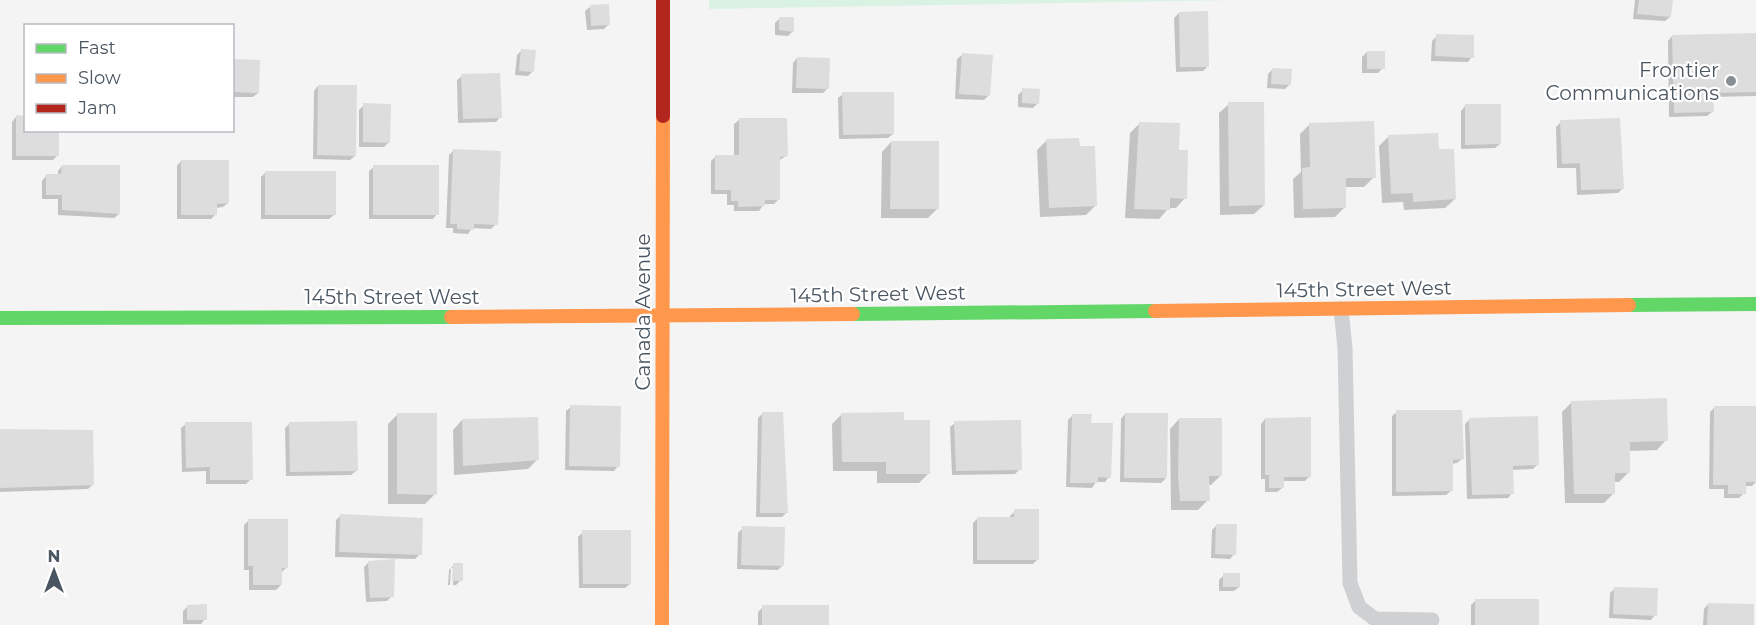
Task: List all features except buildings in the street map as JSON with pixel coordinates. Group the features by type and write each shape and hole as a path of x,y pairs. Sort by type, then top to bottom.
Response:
{"street":[{"name":"Canada Avenue","path":"662,625 663,0"},
{"name":"145th Street West","path":"0,318 662,316 1756,304"}],"lane":[{"path":"1341,309 1350,583 1359,607 1375,619 1432,620"}],"green space":[{"path":"709,0 1236,0 709,9"}],"traffic: fast":[{"path":"1629,305 1756,304"},
{"path":"853,314 1155,311"},
{"path":"0,318 451,317"}],"traffic: slow":[{"path":"662,625 663,116"},
{"path":"1155,311 1629,305"},
{"path":"451,317 853,314"}],"traffic: jam":[{"path":"663,0 663,116"}],"place":[{"name":"Frontier Communications","path":"1731,81"}]}
